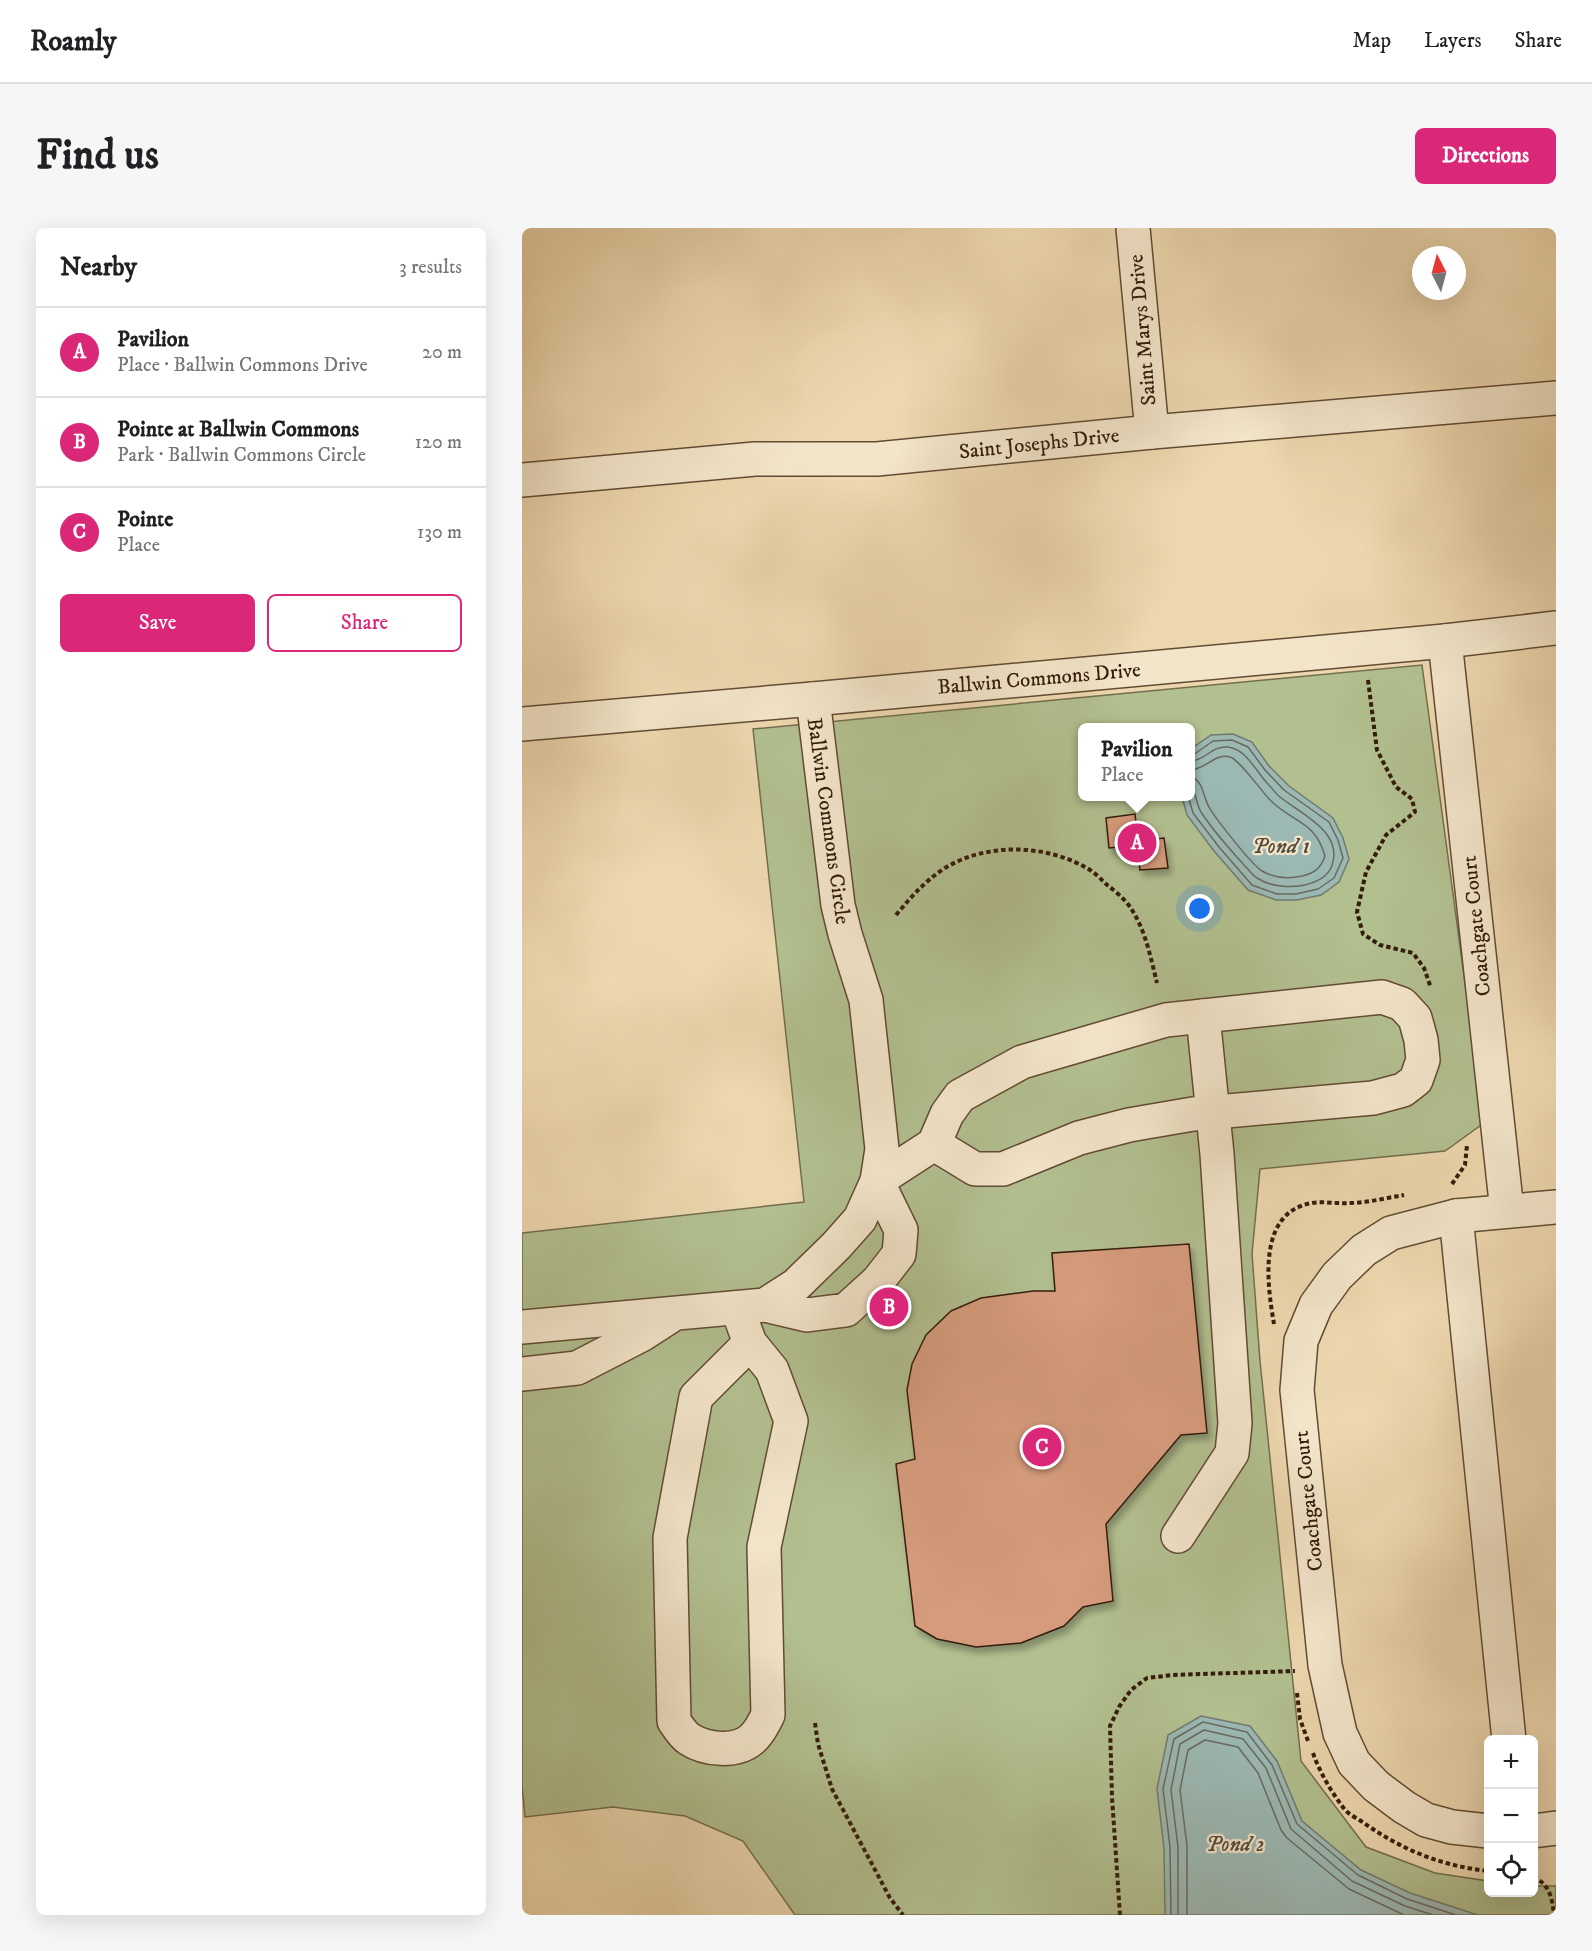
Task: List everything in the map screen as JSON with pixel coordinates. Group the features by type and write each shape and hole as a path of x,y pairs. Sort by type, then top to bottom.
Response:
{"street":[{"name":"Saint Marys Drive","path":"1133,228 1152,432"},
{"name":"Saint Josephs Drive","path":"522,480 755,459 877,459 1152,432 1556,398"},
{"name":"Ballwin Commons Drive","path":"522,723 813,699 1445,641 1556,628"},
{"name":"Coachgate Court","path":"1445,641 1507,1211"},
{"name":"Ballwin Commons Circle","path":"522,1327 751,1306 796,1285 860,1219 877,1181 882,1149 866,1000 838,905 813,699"},
{"path":"750,1343 696,1397 670,1538 674,1721 687,1738 704,1746 724,1749 750,1741 761,1729 768,1715 764,1547 791,1421 772,1370 750,1343 751,1306 807,1315 846,1310 878,1281 899,1254 901,1230 877,1181 934,1144 947,1114 960,1096 1022,1062 1166,1020 1382,997 1402,1004 1415,1018 1421,1040 1423,1060 1416,1080 1403,1090 1372,1098 1213,1111 1129,1125 1079,1138 1003,1169 975,1169 934,1144"},
{"path":"1178,1536 1232,1453 1235,1423 1213,1111 1203,1016"},
{"name":"Coachgate Court","path":"1484,1831 1452,1827 1426,1820 1404,1807 1376,1786 1354,1763 1340,1733 1325,1665 1297,1390 1301,1341 1316,1305 1336,1276 1364,1250 1390,1233 1456,1216 1556,1207"},
{"path":"1456,1216 1508,1735"},
{"name":"Ballwin Commons Circle","path":"522,1374 577,1368 641,1335 675,1313"},
{"path":"1538,1830 1556,1828"}],"path":[{"path":"896,915 920,885 947,867 976,855 1022,848 1059,855 1087,867 1115,891 1132,910 1149,947 1158,983"},
{"path":"1120,1915 1110,1726 1131,1690 1147,1678 1295,1671"},
{"path":"815,1723 818,1744 832,1789 890,1899 903,1915"},
{"path":"1538,1880 1545,1883 1552,1899 1554,1915"}],"green space":[{"path":"1422,665 1484,1123 1445,1151 1260,1169 1252,1254 1260,1361 1301,1761 1366,1847 1435,1873 1484,1880 1484,1897 1538,1897 1538,1886 1556,1886 1556,1915 795,1915 743,1841 685,1816 613,1807 525,1817 522,1786 522,1233 804,1202 753,729"}],"water":[{"name":"Pond 1","path":"1233,734 1252,742 1269,766 1289,786 1333,818 1343,838 1349,859 1339,882 1321,895 1297,900 1276,900 1248,890 1214,851 1187,815 1183,801 1195,801 1195,746 1211,735"},
{"name":"Pond 2","path":"1201,1716 1250,1726 1277,1761 1302,1821 1361,1870 1410,1893 1478,1915 1165,1915 1164,1848 1157,1789 1168,1735"}],"building":[{"path":"1135,814 1138,841 1164,838 1168,868 1140,870 1137,845 1109,848 1106,818"},
{"path":"1189,1244 1207,1433 1181,1435 1106,1524 1113,1601 1083,1607 1064,1626 1021,1643 976,1647 937,1639 915,1626 896,1464 915,1459 907,1390 912,1364 926,1335 951,1311 981,1298 1033,1291 1055,1291 1052,1253"}],"place":[{"name":"Pavilion","path":"1137,843"},
{"name":"Pointe at Ballwin Commons","path":"889,1307"},
{"name":"Pointe","path":"1042,1447"}]}
